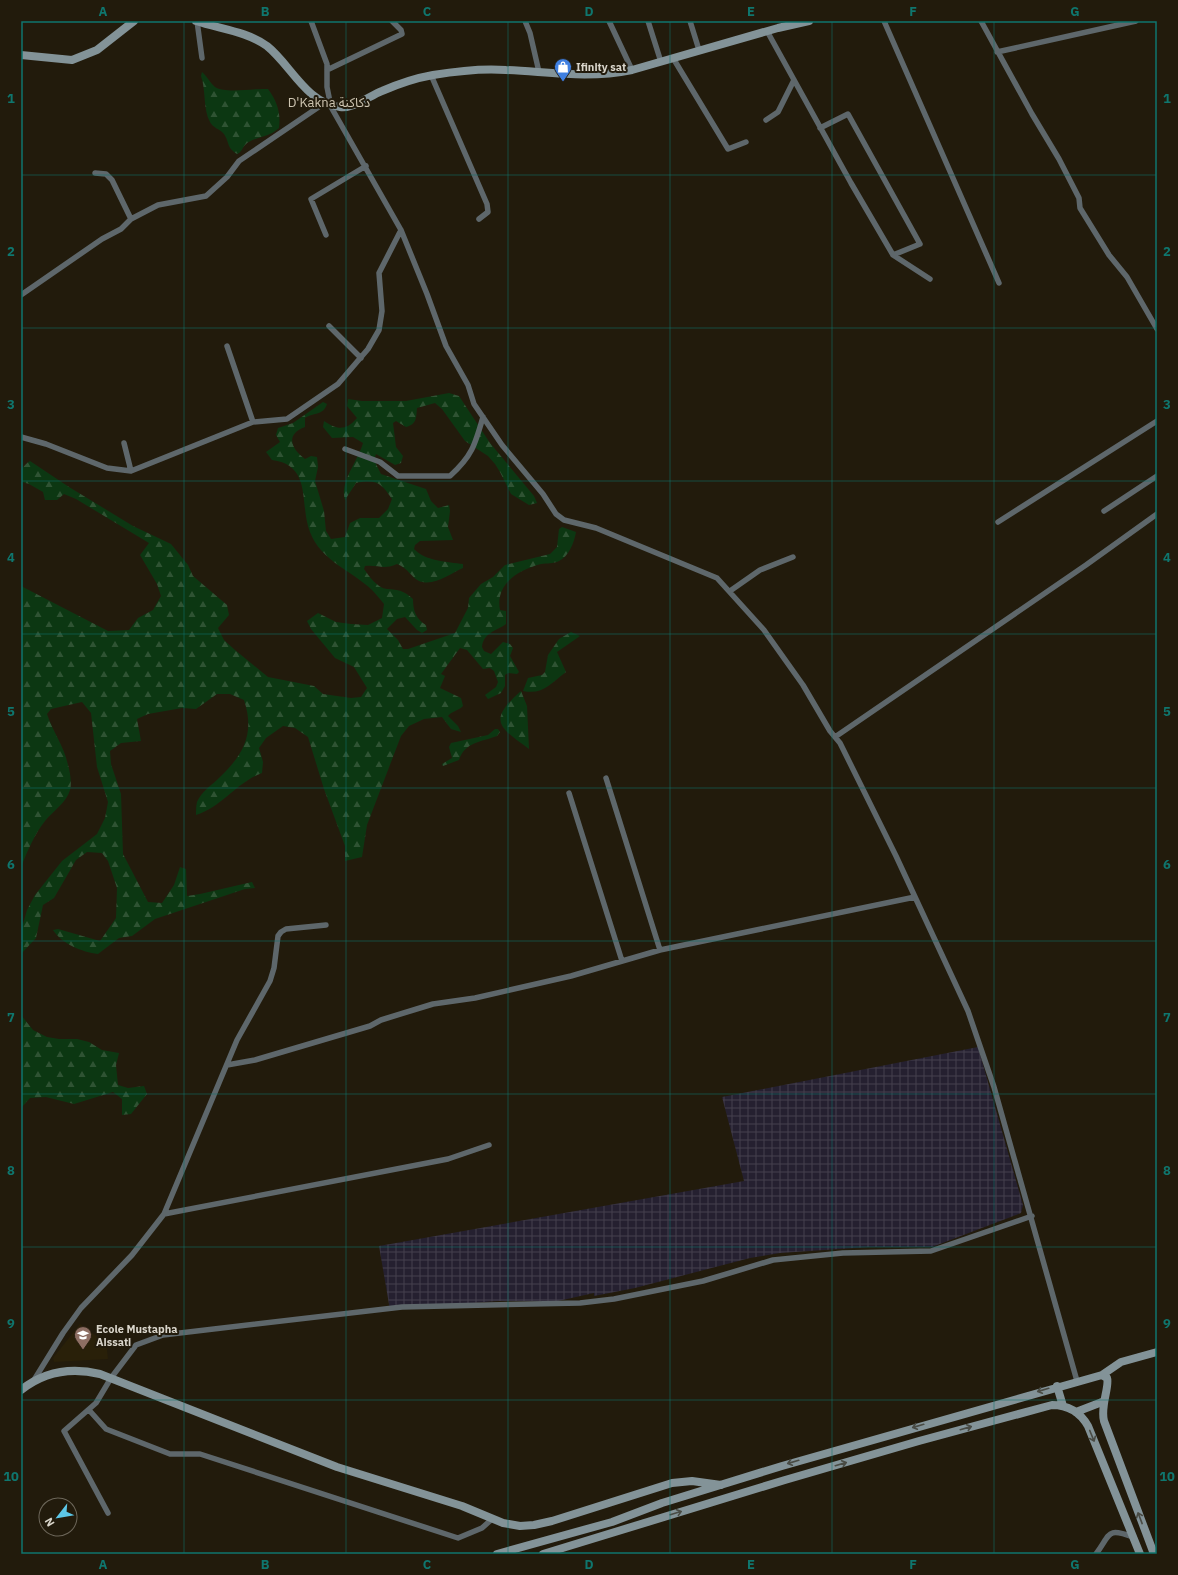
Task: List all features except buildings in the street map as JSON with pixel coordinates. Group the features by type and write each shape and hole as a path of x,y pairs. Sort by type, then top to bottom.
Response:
{"main road":[{"path":"21,55 72,60 97,50 134,21"},
{"path":"197,21 233,30 267,46 316,98 340,107 355,104 404,82 431,75 464,70 539,72 591,76 607,75 632,70 767,31 809,21"},
{"path":"497,1554 612,1522 635,1512 789,1463 1057,1386 1102,1375 1121,1362 1157,1352"},
{"path":"21,1390 34,1380 62,1372 82,1370 111,1378 337,1467 462,1506 503,1523 520,1526 534,1525 672,1483 702,1481 722,1485"},
{"path":"1102,1375 1106,1378 1108,1383 1102,1402 1104,1421 1154,1554"},
{"path":"1057,1386 1063,1406"},
{"path":"1076,1412 1102,1402"},
{"path":"543,1554 919,1441 1042,1407 1063,1406 1076,1412 1088,1426 1140,1554"},
{"path":"635,1512 639,1524"}],"street":[{"path":"197,21 202,58"},
{"path":"312,21 327,64 328,103 366,166 400,230 427,294 446,346 468,385 474,404 502,445 543,494 556,514 564,520 596,528 718,578 756,619 786,660 816,705 830,731 840,743 915,897 968,1011 994,1087 1032,1216 1077,1381"},
{"path":"327,70 402,34 401,30 392,21"},
{"path":"525,21 530,33 539,72"},
{"path":"609,21 632,70"},
{"path":"648,21 661,62"},
{"path":"690,21 700,50"},
{"path":"884,21 998,283"},
{"path":"981,21 997,52 1059,159 1079,198 1080,208 1109,255 1127,277 1157,329"},
{"path":"997,52 1136,21"},
{"path":"767,31 850,183 893,255 930,279"},
{"path":"673,58 728,149 746,142"},
{"path":"431,75 487,204 488,212 479,219"},
{"path":"766,120 778,112 794,80"},
{"path":"21,295 102,239 121,229 131,219 158,205 206,196 223,182 239,161 328,103"},
{"path":"820,128 848,114 920,244 893,255"},
{"path":"326,235 311,199 366,166"},
{"path":"95,173 106,174 112,180 131,219"},
{"path":"21,437 46,444 107,468 131,471 253,422 288,419 338,384 361,358 379,330 382,311 379,273 400,230"},
{"path":"329,326 361,358"},
{"path":"227,346 253,422"},
{"path":"345,449 380,462 398,476 450,476 464,463 474,446 483,417"},
{"path":"998,522 1157,421"},
{"path":"124,443 131,471"},
{"path":"1104,511 1157,476"},
{"path":"835,737 1086,565 1157,514"},
{"path":"730,591 760,570 793,557"},
{"path":"606,778 660,950"},
{"path":"569,793 622,961"},
{"path":"227,1065 255,1060 370,1026 381,1020 433,1004 505,991 571,976 660,950 709,938 915,897"},
{"path":"34,1380 63,1333 81,1308 132,1255 164,1214 174,1195 247,1020 270,981 274,968 278,936 286,929 326,925"},
{"path":"164,1214 448,1159 489,1145"},
{"path":"108,1513 64,1431 96,1403 111,1378 136,1345 163,1335 402,1307 580,1303 614,1299 703,1281 773,1260 843,1253 931,1251 1032,1216"},
{"path":"89,1410 106,1429 170,1454 200,1454 458,1538 482,1528 492,1519"},
{"path":"1096,1554 1108,1535 1113,1532 1118,1532 1133,1537"}],"shaded area":[{"path":"978,1047 1023,1205 1021,1213 932,1247 869,1247 780,1253 750,1258 635,1288 594,1296 594,1293 558,1301 497,1301 390,1310 379,1246 744,1181 722,1097"},
{"name":"Ecole Mustapha Aissati","path":"80,1324 103,1341 106,1341 108,1359 54,1362 53,1358"}],"green space":[{"path":"202,72 215,87 220,89 268,89 278,107 279,128 270,134 252,140 245,145 239,153 237,154 234,152 224,134 213,126 208,117 201,76"},
{"path":"449,393 459,396 490,443 534,496 537,503 529,505 511,494 495,464 488,456 465,441 442,409 435,403 417,408 415,420 410,426 406,427 396,421 393,423 396,447 403,456 401,463 395,465 376,454 374,460 381,474 426,489 431,501 438,508 449,505 450,511 448,527 453,540 420,541 415,545 414,549 430,558 444,562 463,564 463,568 442,579 431,582 416,580 404,568 397,564 385,567 365,566 364,569 374,581 383,588 401,591 413,599 416,614 426,625 427,630 422,633 417,630 405,617 397,619 387,629 398,640 403,649 408,649 455,633 468,608 469,598 481,584 493,577 505,565 550,554 557,547 559,529 562,527 576,532 570,549 563,559 557,562 541,564 524,570 510,580 501,593 499,601 500,610 506,611 506,624 488,635 483,642 482,647 484,651 491,654 503,642 510,644 513,648 510,656 519,672 517,674 508,673 505,675 505,686 501,693 488,699 485,695 496,687 498,682 494,671 490,668 483,669 467,650 460,648 441,674 445,676 440,688 461,698 463,706 448,716 458,726 461,732 451,729 442,717 424,719 409,726 401,736 367,825 362,857 345,861 345,846 324,789 308,737 295,728 283,726 266,738 259,748 263,762 262,773 245,782 222,801 196,815 199,798 235,760 245,742 248,733 248,723 244,700 230,694 217,694 196,709 182,708 148,714 137,719 141,741 121,743 110,751 111,764 121,794 123,854 148,902 162,903 174,885 180,867 186,869 187,896 252,882 255,888 245,889 155,919 132,936 119,938 98,954 92,953 67,943 53,930 58,929 100,941 116,918 117,888 108,861 102,853 87,852 76,860 54,898 43,905 36,938 21,954 21,931 27,910 35,895 62,861 97,834 105,818 108,802 97,767 91,713 82,702 51,709 47,714 66,758 70,774 71,787 66,798 45,821 38,832 21,867 21,586 108,631 129,630 138,618 153,610 161,596 157,584 140,555 149,543 76,499 64,494 57,500 45,500 43,492 29,484 22,482 21,472 23,467 30,461 133,526 171,544 188,565 193,576 227,605 229,615 218,628 224,640 268,677 314,686 323,694 351,698 361,697 367,688 354,667 335,658 311,629 307,621 318,613 336,622 368,625 382,618 384,604 364,583 329,558 321,550 310,532 299,478 294,470 285,463 272,460 266,452 280,442 276,435 278,428 293,423 323,402 327,404 321,412 305,418 305,427 295,434 292,442 296,451 305,459 311,456 317,457 318,467 315,481 324,511 326,531 331,539 345,537 350,523 360,518 379,518 388,509 392,499 385,489 378,484 374,482 363,482 356,483 345,500 344,493 347,479 363,443 353,437 332,438 323,427 324,421 341,428 353,422 357,418 347,406 348,399 362,401 406,401"},
{"path":"571,632 580,636 557,652 566,672 546,688 530,692 523,691 528,678 542,675 545,672 548,655 559,639"},
{"path":"521,691 527,706 529,749 510,735 501,723 501,717 504,710 510,701"},
{"path":"495,729 498,729 500,732 497,736 469,746 459,760 443,766 442,764 452,758 449,747 451,743 488,735"},
{"path":"21,1015 33,1030 47,1037 77,1039 89,1042 102,1050 119,1053 116,1065 118,1085 128,1088 144,1086 147,1094 131,1114 122,1115 122,1099 113,1092 74,1104 46,1097 30,1098 21,1108"}],"place":[{"name":"Ifinity sat","path":"563,82"},
{"name":"Ecole Mustapha Aissati","path":"83,1350"}],"district":[{"name":"D'Kakna دكاكنة","path":"329,102"}]}
